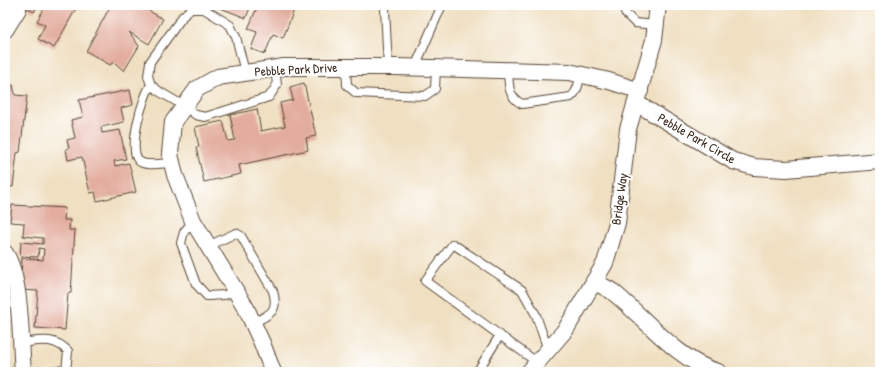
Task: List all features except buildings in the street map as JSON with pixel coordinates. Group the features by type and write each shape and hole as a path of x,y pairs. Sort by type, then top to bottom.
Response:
{"street":[{"path":"5,30 18,9 16,5"},
{"name":"Bridge Way","path":"533,367 566,329 605,263 617,222 628,128 654,40 658,5"},
{"name":"Pebble Park Drive","path":"272,372 253,323 235,290 193,221 172,163 170,154 173,122 197,89 218,77 274,68 415,67 569,72 580,74 638,97"},
{"name":"Pebble Park Circle","path":"638,97 733,161 754,167 786,169 880,162"},
{"path":"5,253 14,276 23,372"},
{"path":"594,282 612,292 659,334 691,359 718,372"}],"lane":[{"path":"387,5 385,9 388,67"},
{"path":"415,67 442,5"},
{"path":"626,5 625,13 635,24 656,25"},
{"path":"245,72 236,37 230,25 204,8 197,8 191,9 183,16 150,62 148,76 151,85 160,92 196,115 206,117 269,97 277,85 274,68"},
{"path":"346,67 347,85 356,93 425,96 435,89 436,68"},
{"path":"508,69 509,90 512,97 522,104 571,97 577,89 580,74"},
{"path":"151,85 146,93 135,136 134,154 139,161 145,163 172,163"},
{"path":"193,221 184,232 181,243 196,284 207,296 225,295 235,290"},
{"path":"208,246 229,235 236,233 241,236 273,291 275,299 275,308 270,314 253,323"},
{"path":"533,367 500,336 425,281 453,244 522,290 536,315 548,350"},
{"path":"477,372 500,336"},
{"path":"20,343 44,340 60,343 68,351 66,371 37,372"}]}
